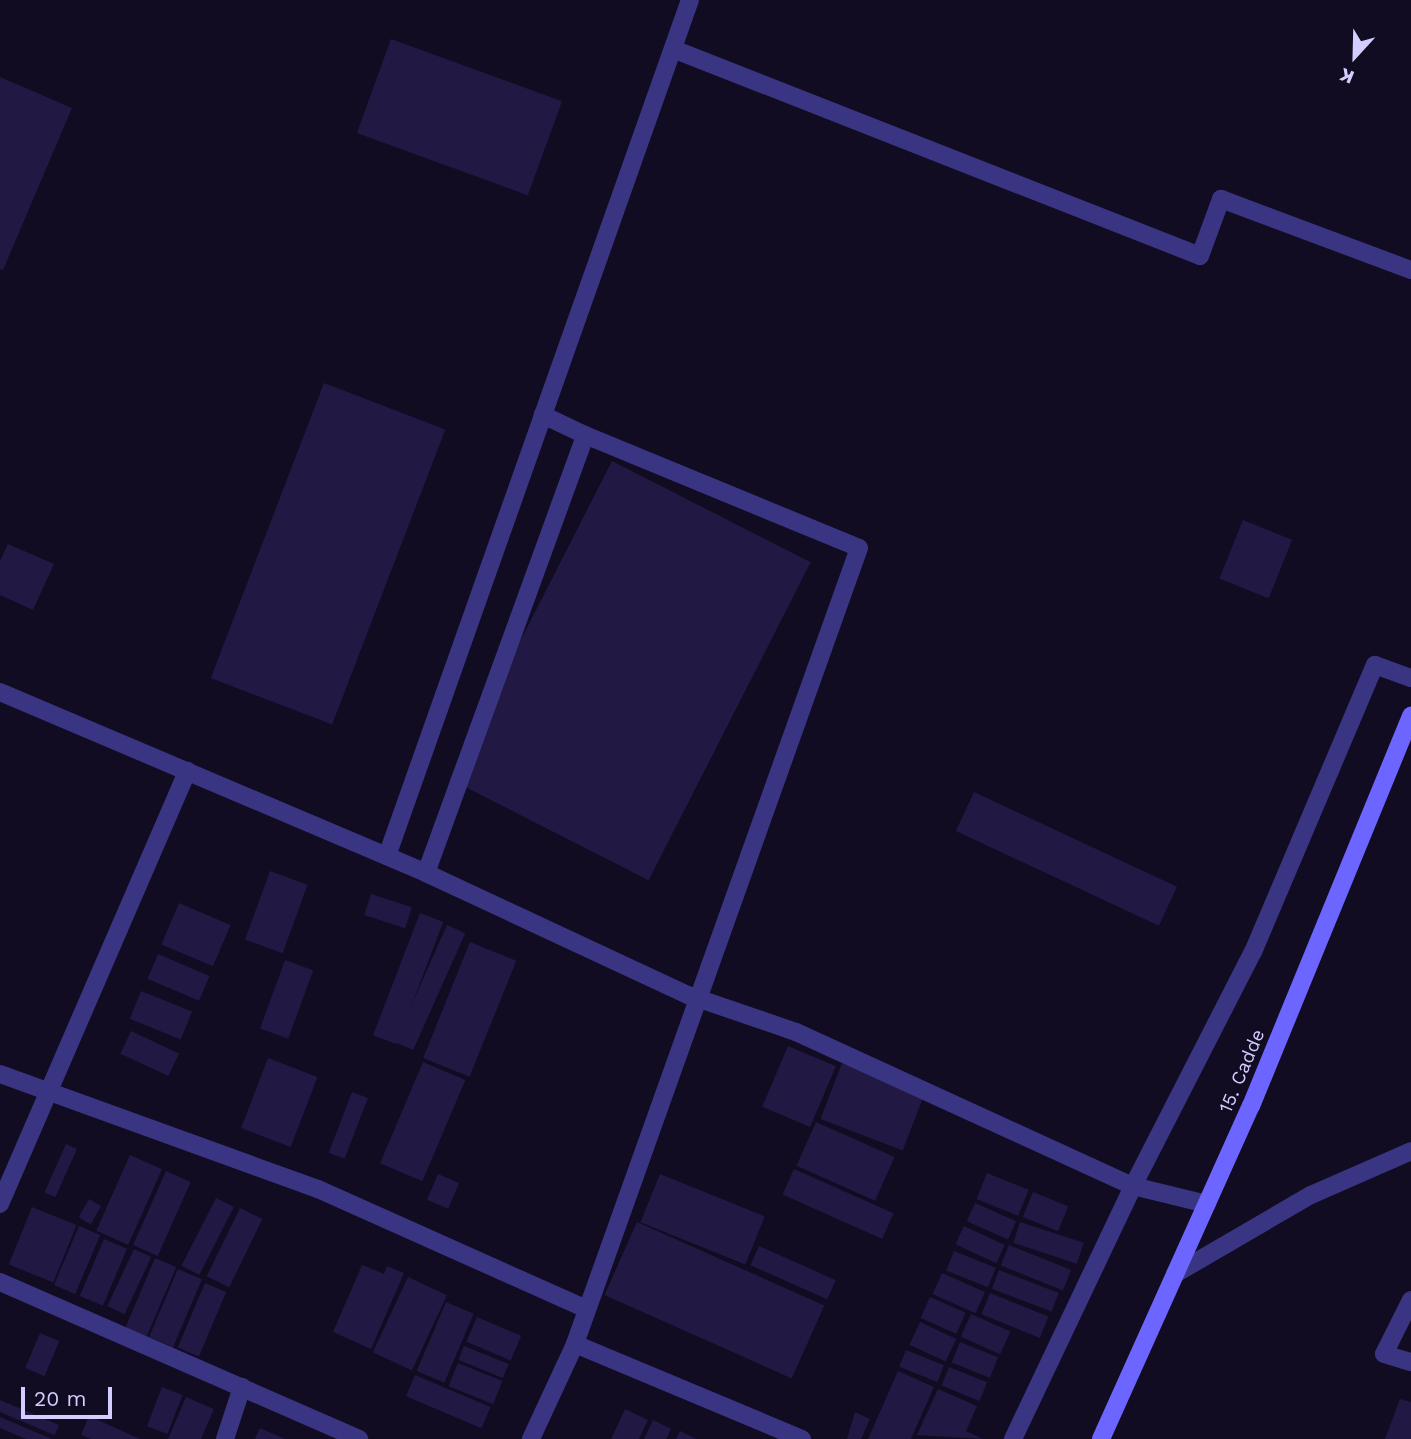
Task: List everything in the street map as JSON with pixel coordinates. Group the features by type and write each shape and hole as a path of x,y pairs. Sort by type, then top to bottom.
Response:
{"main road":[{"name":"15. Cadde","path":"1101,1439 1207,1204 1411,715"}],"street":[{"path":"387,856 690,0"},
{"path":"673,48 1200,256 1221,199 1411,270"},
{"path":"531,1439 575,1344 584,1308 699,998 859,548 585,435 543,415"},
{"path":"426,873 585,435"},
{"path":"1013,1439 1133,1186 1254,952 1375,665 1411,678"},
{"path":"0,692 426,873 699,998 796,1032 1133,1186 1207,1204"},
{"path":"0,1204 45,1094 187,771"},
{"path":"0,1074 45,1094 318,1189 584,1308"},
{"path":"1175,1274 1311,1195 1411,1151"},
{"path":"0,1282 359,1439"},
{"path":"1411,1300 1384,1354 1411,1362"},
{"path":"575,1344 802,1439"},
{"path":"225,1439 242,1387"}],"building":[{"path":"391,39 562,101 528,195 357,133"},
{"path":"0,77 72,108 3,270 0,269"},
{"path":"324,383 445,430 332,725 211,678"},
{"path":"612,461 811,562 649,880 450,779"},
{"path":"1243,520 1292,540 1269,598 1219,578"},
{"path":"8,544 54,564 33,610 0,595 0,561"},
{"path":"974,792 1177,887 1159,926 956,831"},
{"path":"270,871 308,885 283,953 245,940"},
{"path":"371,894 412,907 405,928 364,915"},
{"path":"179,903 231,925 213,966 161,944"},
{"path":"420,913 443,922 396,1044 373,1035"},
{"path":"447,925 465,933 413,1050 395,1042"},
{"path":"470,942 516,961 470,1077 423,1058"},
{"path":"158,954 210,976 199,1001 147,979"},
{"path":"285,960 313,970 288,1039 260,1029"},
{"path":"141,991 192,1012 181,1039 130,1019"},
{"path":"131,1031 179,1053 168,1076 120,1054"},
{"path":"788,1046 836,1066 810,1127 762,1107"},
{"path":"268,1058 317,1077 291,1147 241,1128"},
{"path":"423,1062 465,1080 422,1181 380,1163"},
{"path":"842,1063 924,1095 903,1151 820,1119"},
{"path":"352,1092 368,1098 345,1159 329,1153"},
{"path":"816,1122 895,1157 875,1201 796,1166"},
{"path":"66,1144 77,1149 55,1197 44,1192"},
{"path":"130,1155 162,1169 128,1245 96,1231"},
{"path":"794,1169 894,1213 882,1239 783,1195"},
{"path":"166,1171 191,1182 158,1256 133,1245"},
{"path":"987,1173 1029,1190 1018,1216 977,1199"},
{"path":"438,1174 459,1183 448,1209 427,1200"},
{"path":"660,1174 765,1216 745,1265 641,1222"},
{"path":"1033,1192 1068,1206 1058,1231 1023,1217"},
{"path":"216,1198 234,1207 199,1275 181,1266"},
{"path":"89,1199 101,1206 91,1224 78,1217"},
{"path":"975,1203 1016,1221 1008,1240 967,1221"},
{"path":"32,1207 77,1225 53,1282 9,1264"},
{"path":"240,1208 262,1219 229,1287 207,1276"},
{"path":"637,1222 824,1305 792,1378 604,1295"},
{"path":"1020,1222 1084,1243 1077,1264 1013,1243"},
{"path":"79,1226 100,1235 75,1294 54,1285"},
{"path":"964,1226 1005,1245 996,1263 956,1244"},
{"path":"104,1239 127,1249 103,1306 80,1296"},
{"path":"1009,1245 1071,1270 1063,1290 1001,1265"},
{"path":"759,1246 836,1280 827,1299 750,1265"},
{"path":"134,1249 151,1257 125,1314 107,1306"},
{"path":"954,1251 996,1268 988,1287 946,1270"},
{"path":"155,1258 176,1267 146,1337 125,1328"},
{"path":"362,1265 384,1274 387,1266 404,1273 371,1349 333,1332"},
{"path":"178,1269 202,1279 173,1347 149,1337"},
{"path":"999,1270 1059,1293 1052,1312 992,1289"},
{"path":"942,1273 985,1292 976,1313 933,1294"},
{"path":"408,1277 447,1295 412,1370 373,1352"},
{"path":"205,1283 226,1292 199,1356 178,1347"},
{"path":"990,1293 1048,1317 1040,1338 981,1314"},
{"path":"930,1297 966,1313 956,1334 921,1318"},
{"path":"446,1302 474,1314 444,1383 417,1371"},
{"path":"971,1314 1010,1331 1000,1354 961,1337"},
{"path":"477,1317 521,1336 511,1361 466,1342"},
{"path":"920,1322 956,1339 946,1362 909,1345"},
{"path":"40,1333 59,1341 44,1376 25,1368"},
{"path":"960,1342 998,1357 990,1378 952,1362"},
{"path":"464,1346 509,1364 503,1378 458,1360"},
{"path":"906,1350 944,1365 937,1382 899,1367"},
{"path":"458,1363 503,1381 493,1404 449,1386"},
{"path":"949,1367 987,1382 980,1401 942,1386"},
{"path":"898,1371 934,1387 911,1439 868,1439"},
{"path":"415,1375 490,1407 481,1428 406,1396"},
{"path":"162,1387 183,1395 167,1434 147,1426"},
{"path":"938,1389 977,1406 966,1431 983,1439 917,1435"},
{"path":"186,1397 214,1409 201,1439 168,1439"},
{"path":"1400,1399 1411,1402 1411,1439 1385,1439"},
{"path":"0,1400 59,1425 55,1435 0,1412"},
{"path":"625,1409 648,1420 639,1439 611,1439"},
{"path":"855,1412 870,1419 861,1439 847,1439"},
{"path":"89,1416 140,1439 91,1439 81,1435"},
{"path":"0,1417 52,1439 26,1439 0,1428"},
{"path":"653,1420 671,1429 666,1439 644,1439"},
{"path":"260,1428 285,1439 255,1439"},
{"path":"680,1431 696,1439 676,1439"}]}
